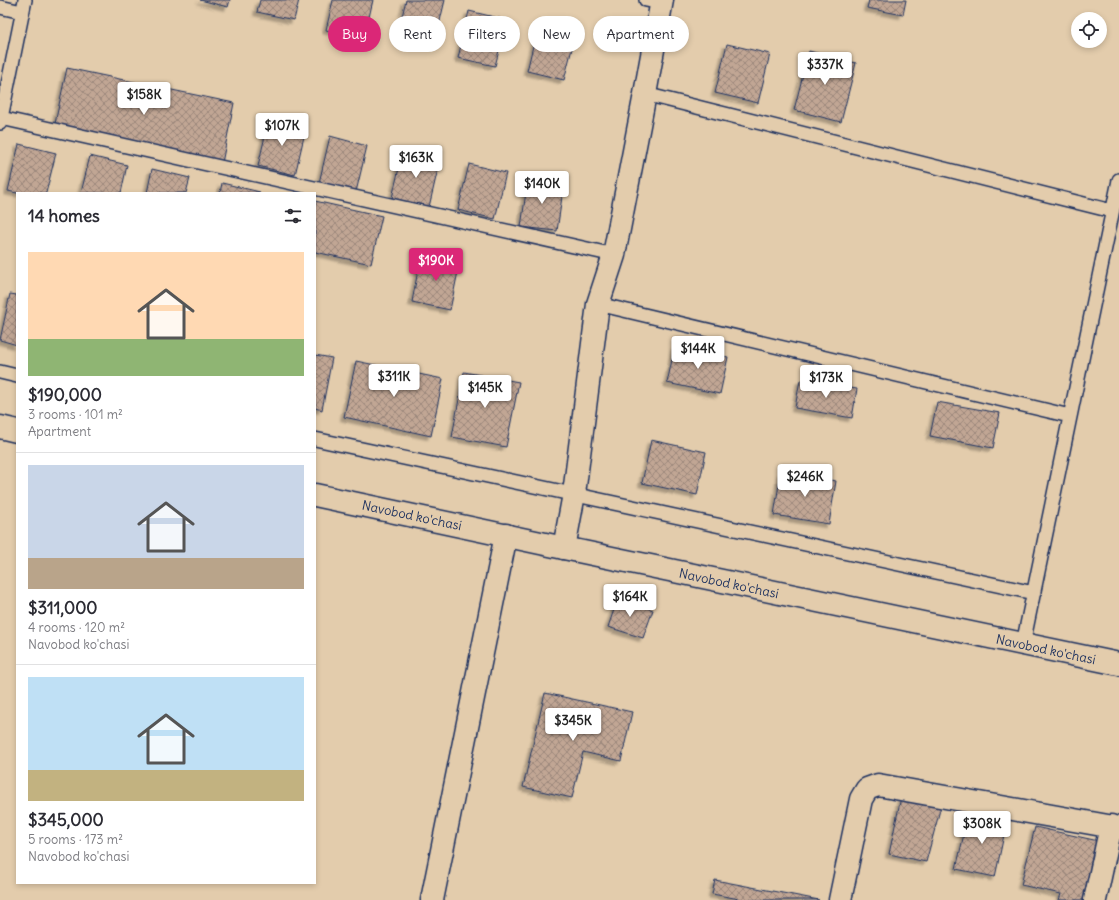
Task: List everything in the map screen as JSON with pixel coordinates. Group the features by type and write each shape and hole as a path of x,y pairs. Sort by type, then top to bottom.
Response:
{"street":[{"path":"564,548 574,494 598,304 614,254 645,94 656,1"},
{"path":"0,427 16,431"},
{"name":"Navobod ko'chasi","path":"316,495 1119,664"},
{"path":"432,900 506,535"},
{"path":"840,900 861,799 866,788 878,785 1115,827 1095,900"}],"lane":[{"path":"0,7 23,6 1,120 614,254"},
{"path":"645,94 1112,211"},
{"path":"1023,644 1119,180"},
{"path":"598,304 1070,416"},
{"path":"0,372 16,376"},
{"path":"316,439 1034,592"}],"building":[{"path":"200,0 230,0 228,7"},
{"path":"260,0 299,0 294,20 257,12"},
{"path":"333,0 373,0 369,16 329,16"},
{"path":"406,0 445,0 441,16 402,16"},
{"path":"869,0 906,0 903,15 867,8"},
{"path":"469,11 490,16 468,16"},
{"path":"727,44 770,54 758,103 715,93"},
{"path":"809,51 856,63 841,122 794,110"},
{"path":"459,52 499,52 495,66 458,58"},
{"path":"532,52 571,52 564,80 527,71"},
{"path":"67,68 234,103 222,163 54,128"},
{"path":"269,119 306,128 295,175 258,166"},
{"path":"330,136 367,146 356,192 319,183"},
{"path":"19,144 56,153 46,192 16,193 8,191"},
{"path":"403,151 440,160 429,207 392,198"},
{"path":"90,156 127,165 121,192 81,192"},
{"path":"469,164 506,173 495,219 458,210"},
{"path":"152,169 190,178 186,192 147,192"},
{"path":"528,178 564,183 557,231 521,227"},
{"path":"222,183 260,192 220,192"},
{"path":"316,201 382,216 371,264 316,252"},
{"path":"421,254 460,262 450,310 412,302"},
{"path":"10,294 16,295 16,345 0,340"},
{"path":"675,346 728,357 720,394 667,383"},
{"path":"316,355 332,358 322,410 316,408"},
{"path":"356,361 443,379 431,436 344,417"},
{"path":"464,372 519,382 506,447 452,437"},
{"path":"800,380 857,389 852,418 795,408"},
{"path":"937,402 1000,413 993,448 930,436"},
{"path":"651,440 706,452 697,495 642,483"},
{"path":"781,472 836,481 829,524 774,515"},
{"path":"618,598 653,610 643,638 608,627"},
{"path":"545,693 632,712 621,761 583,752 572,798 523,787"},
{"path":"901,797 941,806 926,862 889,854"},
{"path":"969,812 1007,821 995,877 956,869"},
{"path":"1035,827 1103,842 1090,900 1059,900 1061,894 1021,885"},
{"path":"715,880 819,900 745,900 712,894"}]}
